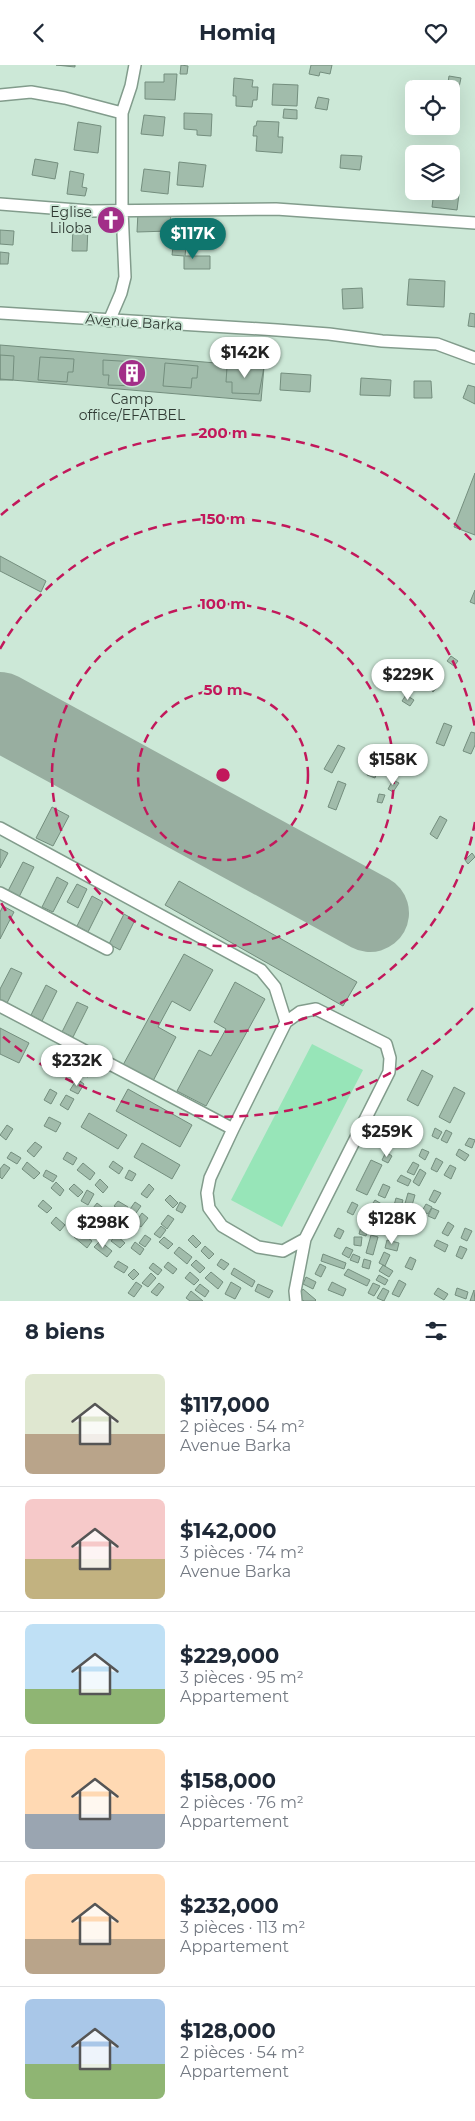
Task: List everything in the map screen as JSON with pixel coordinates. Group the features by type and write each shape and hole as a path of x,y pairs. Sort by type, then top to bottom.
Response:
{"street":[{"path":"109,321 121,293 124,277 122,113 136,65"},
{"path":"0,95 31,92 65,98 122,113"},
{"path":"0,204 57,209 276,209 475,223"},
{"name":"Avenue Barka","path":"0,313 277,330 382,341 437,344 475,357"},
{"path":"0,828 261,970 275,987 286,1022"},
{"path":"0,893 108,949"},
{"path":"0,1006 233,1129"},
{"path":"296,1301 294,1291 305,1239 389,1072 390,1057 386,1044 316,1009 300,1012 286,1022 233,1129 210,1179 206,1193 209,1208 222,1226 258,1247 283,1251 305,1239"}],"green space":[{"path":"312,1044 363,1070 282,1227 231,1200"}],"building":[{"path":"56,65 75,65 75,67"},
{"path":"181,65 188,66 187,74 180,74"},
{"path":"311,65 332,65 330,74 320,72 319,76 309,74"},
{"path":"164,74 177,74 175,100 145,99 145,82 164,82"},
{"path":"449,76 461,78 460,83 460,80 448,80"},
{"path":"234,78 253,80 252,87 258,87 257,100 253,100 252,107 236,106 236,96 233,96"},
{"path":"273,84 298,85 297,106 272,105"},
{"path":"318,97 329,99 327,110 315,108"},
{"path":"284,109 297,110 297,119 283,118"},
{"path":"184,113 212,114 211,136 197,135 197,130 184,129"},
{"path":"144,115 165,117 163,136 141,134"},
{"path":"257,121 279,122 278,137 283,137 282,153 256,151 257,136 253,136 254,126 256,126"},
{"path":"78,122 101,126 98,153 74,150"},
{"path":"341,155 362,156 360,170 340,168"},
{"path":"35,159 58,163 55,179 32,175"},
{"path":"179,162 206,165 203,187 177,185"},
{"path":"144,169 170,172 168,194 141,191"},
{"path":"70,171 84,174 82,187 87,188 85,196 67,194"},
{"path":"433,200 458,200 457,210 432,207"},
{"path":"171,211 170,231 137,232 138,212"},
{"path":"73,226 88,226 87,251 72,251"},
{"path":"0,230 14,231 13,245 0,244"},
{"path":"173,247 186,247 185,256 210,256 210,269 184,269 184,256 172,255"},
{"path":"0,252 9,253 8,264 0,264"},
{"path":"409,279 445,281 444,307 407,305"},
{"path":"362,288 363,308 343,309 342,289"},
{"path":"470,313 475,314 475,327 468,326"},
{"name":"Camp office/EFATBEL","path":"0,345 264,367 261,401 0,379"},
{"path":"0,355 14,356 13,380 0,380"},
{"path":"40,357 74,359 73,372 68,372 67,382 38,380"},
{"path":"103,360 137,362 136,386 108,385 109,375 103,375"},
{"path":"165,363 198,366 197,378 192,378 191,388 163,386"},
{"path":"227,367 264,367 259,394 232,393 232,382 226,382"},
{"path":"281,373 311,375 310,392 280,390"},
{"path":"361,378 391,380 390,396 360,395"},
{"path":"414,381 431,381 432,398 414,398"},
{"path":"468,385 475,387 475,404 463,398"},
{"path":"475,473 475,535 454,527"},
{"path":"0,556 46,581 41,592 0,571"},
{"path":"475,590 475,604 470,602"},
{"path":"451,656 458,661 454,666 447,661"},
{"path":"435,681 439,685 433,692 429,688"},
{"path":"406,695 414,700 410,706 402,701"},
{"path":"444,723 452,726 444,746 436,743"},
{"path":"471,732 475,733 475,745 471,754 463,751"},
{"path":"338,745 345,748 332,773 324,769"},
{"path":"375,755 382,758 375,778 367,775"},
{"path":"393,780 399,783 393,792 388,789"},
{"path":"338,781 346,784 336,810 328,807"},
{"path":"379,794 385,795 382,803 377,802"},
{"path":"52,807 69,816 53,846 36,838"},
{"path":"440,816 447,820 437,839 430,834"},
{"path":"0,849 8,853 0,868"},
{"path":"472,853 475,857 468,864 465,860"},
{"path":"23,862 34,867 19,897 8,891"},
{"path":"57,877 68,883 53,912 42,907"},
{"path":"179,881 357,982 343,1006 165,905"},
{"path":"77,884 87,889 78,908 67,902"},
{"path":"92,896 103,902 88,932 77,926"},
{"path":"3,906 14,912 0,939 0,912"},
{"path":"124,914 135,920 120,950 109,944"},
{"path":"184,954 213,970 190,1011 172,1001 158,1027 176,1037 153,1081 123,1065"},
{"path":"11,968 22,973 7,1003 0,1000 0,989"},
{"path":"235,982 265,999 206,1106 177,1091 199,1050 211,1056 226,1029 214,1022"},
{"path":"46,985 57,991 42,1021 31,1015"},
{"path":"77,1002 88,1007 73,1037 62,1032"},
{"path":"0,1028 29,1043 19,1063 0,1054"},
{"path":"70,1053 78,1057 69,1074 61,1070"},
{"path":"87,1062 93,1065 88,1077 81,1074"},
{"path":"422,1070 433,1076 418,1106 407,1100"},
{"path":"77,1079 84,1084 78,1094 70,1090"},
{"path":"454,1087 465,1093 450,1123 439,1117"},
{"path":"50,1089 57,1093 51,1104 44,1100"},
{"path":"128,1089 192,1125 180,1147 116,1111"},
{"path":"66,1095 74,1099 68,1110 60,1105"},
{"path":"89,1113 127,1135 118,1149 81,1127"},
{"path":"49,1117 61,1123 56,1132 44,1126"},
{"path":"7,1125 13,1129 6,1140 0,1135"},
{"path":"435,1128 442,1132 438,1139 432,1136"},
{"path":"446,1130 452,1133 447,1143 441,1140"},
{"path":"469,1138 475,1140 472,1148 465,1145"},
{"path":"35,1142 42,1147 34,1157 27,1151"},
{"path":"142,1143 180,1165 172,1179 134,1157"},
{"path":"422,1149 429,1152 425,1160 419,1156"},
{"path":"459,1149 469,1155 465,1161 456,1155"},
{"path":"11,1152 21,1158 17,1164 7,1158"},
{"path":"67,1152 77,1158 73,1165 63,1159"},
{"path":"386,1152 392,1156 388,1163 382,1160"},
{"path":"436,1158 443,1162 437,1172 431,1169"},
{"path":"371,1160 382,1165 367,1195 356,1190"},
{"path":"113,1161 123,1168 119,1174 109,1167"},
{"path":"27,1162 40,1173 34,1179 22,1169"},
{"path":"413,1162 419,1165 414,1175 407,1172"},
{"path":"83,1163 95,1173 90,1180 77,1170"},
{"path":"4,1164 10,1168 2,1179 0,1177 0,1169"},
{"path":"450,1165 456,1168 451,1179 444,1175"},
{"path":"420,1169 426,1173 419,1186 413,1182"},
{"path":"46,1170 57,1176 53,1182 43,1176"},
{"path":"129,1170 136,1174 132,1181 125,1178"},
{"path":"401,1175 411,1180 408,1186 397,1181"},
{"path":"100,1179 108,1187 103,1193 95,1185"},
{"path":"56,1182 64,1190 60,1196 51,1188"},
{"path":"74,1184 83,1192 78,1197 69,1189"},
{"path":"149,1184 154,1189 147,1198 141,1194"},
{"path":"383,1184 390,1187 385,1198 378,1195"},
{"path":"87,1190 94,1194 88,1205 81,1201"},
{"path":"434,1190 441,1193 435,1203 429,1200"},
{"path":"408,1193 415,1195 411,1209 404,1207"},
{"path":"170,1195 178,1203 173,1208 165,1200"},
{"path":"396,1198 403,1200 400,1211 393,1209"},
{"path":"43,1200 52,1208 47,1213 38,1206"},
{"path":"375,1200 385,1206 381,1212 371,1206"},
{"path":"118,1201 128,1207 124,1213 114,1206"},
{"path":"135,1202 141,1206 134,1216 128,1212"},
{"path":"180,1202 186,1206 182,1213 176,1210"},
{"path":"352,1202 358,1205 353,1215 347,1212"},
{"path":"97,1203 106,1210 101,1216 93,1208"},
{"path":"426,1204 432,1207 428,1214 422,1211"},
{"path":"432,1208 439,1211 435,1219 428,1216"},
{"path":"395,1210 402,1213 398,1221 391,1218"},
{"path":"111,1211 124,1221 119,1228 106,1218"},
{"path":"142,1213 148,1218 141,1227 135,1223"},
{"path":"168,1215 174,1219 167,1229 161,1224"},
{"path":"364,1216 371,1218 366,1236 359,1234"},
{"path":"56,1217 65,1225 60,1231 51,1223"},
{"path":"90,1217 99,1225 94,1230 85,1222"},
{"path":"448,1222 454,1226 448,1236 442,1233"},
{"path":"100,1226 109,1234 104,1239 95,1231"},
{"path":"161,1226 166,1230 160,1238 154,1234"},
{"path":"338,1228 344,1231 340,1239 334,1236"},
{"path":"465,1228 472,1231 467,1241 461,1238"},
{"path":"79,1231 92,1241 87,1248 74,1237"},
{"path":"116,1235 125,1243 120,1248 111,1241"},
{"path":"145,1235 151,1239 145,1247 139,1243"},
{"path":"193,1235 201,1243 196,1248 188,1240"},
{"path":"371,1235 378,1237 373,1255 366,1253"},
{"path":"164,1237 173,1244 168,1249 159,1242"},
{"path":"354,1237 362,1237 361,1246 354,1245"},
{"path":"387,1240 399,1243 397,1251 385,1248"},
{"path":"437,1240 448,1245 445,1252 434,1246"},
{"path":"100,1241 112,1251 107,1257 94,1247"},
{"path":"135,1242 144,1249 140,1255 131,1248"},
{"path":"205,1246 214,1254 209,1259 201,1251"},
{"path":"460,1246 467,1249 462,1259 456,1256"},
{"path":"179,1247 192,1257 187,1264 174,1253"},
{"path":"346,1247 353,1250 349,1258 342,1254"},
{"path":"384,1252 390,1255 385,1266 379,1263"},
{"path":"323,1254 346,1263 344,1269 321,1261"},
{"path":"353,1254 360,1257 358,1263 350,1260"},
{"path":"410,1257 416,1260 412,1270 405,1267"},
{"path":"221,1259 229,1264 224,1270 217,1265"},
{"path":"364,1259 371,1261 369,1269 362,1267"},
{"path":"196,1260 205,1268 200,1273 191,1265"},
{"path":"118,1261 128,1267 124,1273 114,1267"},
{"path":"168,1262 177,1269 173,1274 164,1267"},
{"path":"153,1263 162,1270 158,1275 149,1268"},
{"path":"320,1264 326,1267 321,1277 315,1274"},
{"path":"383,1265 393,1271 389,1277 379,1271"},
{"path":"234,1268 255,1281 252,1287 231,1274"},
{"path":"134,1269 139,1274 133,1280 128,1275"},
{"path":"348,1269 370,1280 367,1286 344,1275"},
{"path":"190,1272 199,1280 194,1285 185,1278"},
{"path":"211,1272 223,1282 218,1289 205,1278"},
{"path":"151,1273 156,1278 148,1287 142,1283"},
{"path":"379,1275 388,1280 385,1285 376,1280"},
{"path":"306,1277 316,1282 313,1289 303,1284"},
{"path":"399,1280 406,1284 399,1297 392,1294"},
{"path":"136,1282 142,1286 134,1297 128,1293"},
{"path":"231,1282 241,1288 235,1299 225,1294"},
{"path":"332,1282 346,1289 343,1296 328,1290"},
{"path":"159,1283 164,1287 157,1296 151,1292"},
{"path":"373,1283 380,1286 374,1296 368,1293"},
{"path":"200,1284 209,1291 205,1297 195,1290"},
{"path":"258,1284 273,1291 269,1298 255,1291"},
{"path":"383,1288 389,1291 384,1301 377,1298"},
{"path":"438,1288 448,1294 444,1300 434,1294"},
{"path":"457,1288 468,1292 466,1299 455,1295"},
{"path":"303,1289 316,1300 304,1301 298,1296"},
{"path":"474,1290 475,1301 470,1301"},
{"path":"191,1291 203,1301 190,1301 186,1298"}],"runway":[{"path":"0,711 370,913"}],"place":[{"name":"Eglise Liloba","path":"111,220"},
{"name":"Camp office/EFATBEL","path":"132,373"}]}
